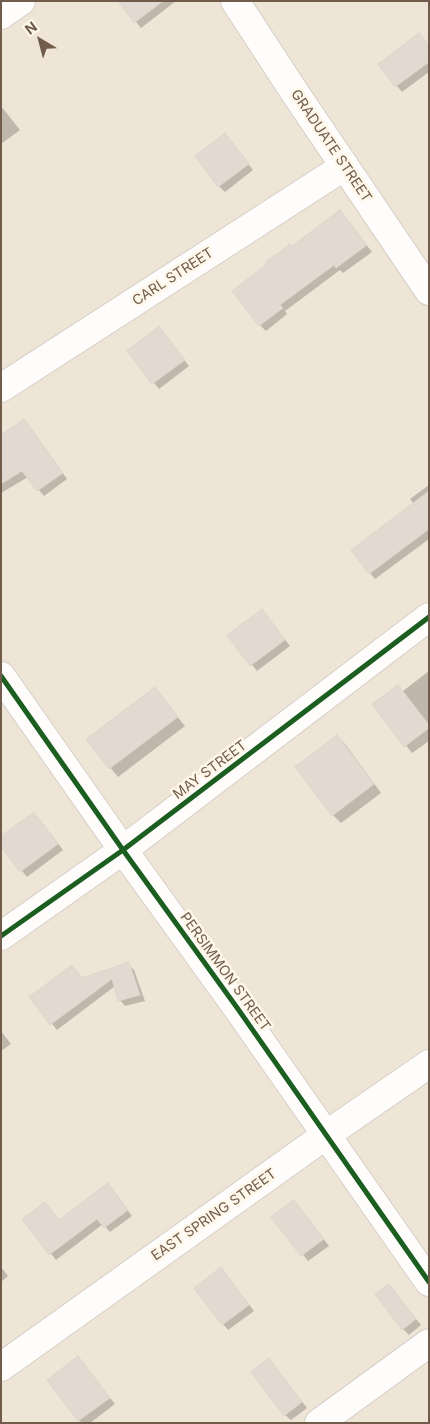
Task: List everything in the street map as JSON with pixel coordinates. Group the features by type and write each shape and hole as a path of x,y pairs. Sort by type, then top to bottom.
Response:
{"street":[{"path":"1,15 21,1"},
{"name":"GRADUATE STREET","path":"235,1 429,291"},
{"name":"CARL STREET","path":"1,388 345,166"},
{"name":"MAY STREET","path":"1,936 123,850 429,618"},
{"name":"PERSIMMON STREET","path":"1,676 429,1282"},
{"name":"EAST SPRING STREET","path":"1,1367 326,1135 429,1064"},
{"path":"318,1423 429,1344"}],"shaded area":[{"path":"1,1 429,1 429,1423 1,1423"}],"building":[{"path":"118,1 163,1 134,23"},
{"path":"419,33 429,45 429,62 395,87 378,64"},
{"path":"225,133 249,164 218,187 195,156"},
{"path":"340,210 367,245 336,268 334,265 280,305 283,308 259,326 232,291 290,244 292,246"},
{"path":"159,326 185,360 152,384 127,351"},
{"path":"24,419 63,473 37,491 22,471 1,484 1,435"},
{"path":"429,491 429,529 369,574 351,550"},
{"path":"262,609 285,640 250,666 227,635"},
{"path":"398,685 429,725 429,728 404,747 372,704"},
{"path":"155,687 178,717 109,769 86,739"},
{"path":"337,735 374,784 332,816 295,767"},
{"path":"34,812 58,844 20,872 1,847 1,836"},
{"path":"129,962 140,995 118,1001 112,979 50,1025 29,997 72,965 82,978"},
{"path":"108,1183 128,1210 104,1228 97,1219 49,1255 22,1219 45,1202 59,1220"},
{"path":"294,1200 324,1239 301,1256 271,1217"},
{"path":"221,1267 249,1305 222,1325 194,1288"},
{"path":"389,1284 416,1319 402,1330 375,1294"},
{"path":"78,1356 110,1398 78,1421 47,1380"},
{"path":"269,1358 302,1402 284,1416 251,1372"}],"cycle path":[{"path":"1,936 123,850 429,617"},
{"path":"1,676 429,1282"}]}
